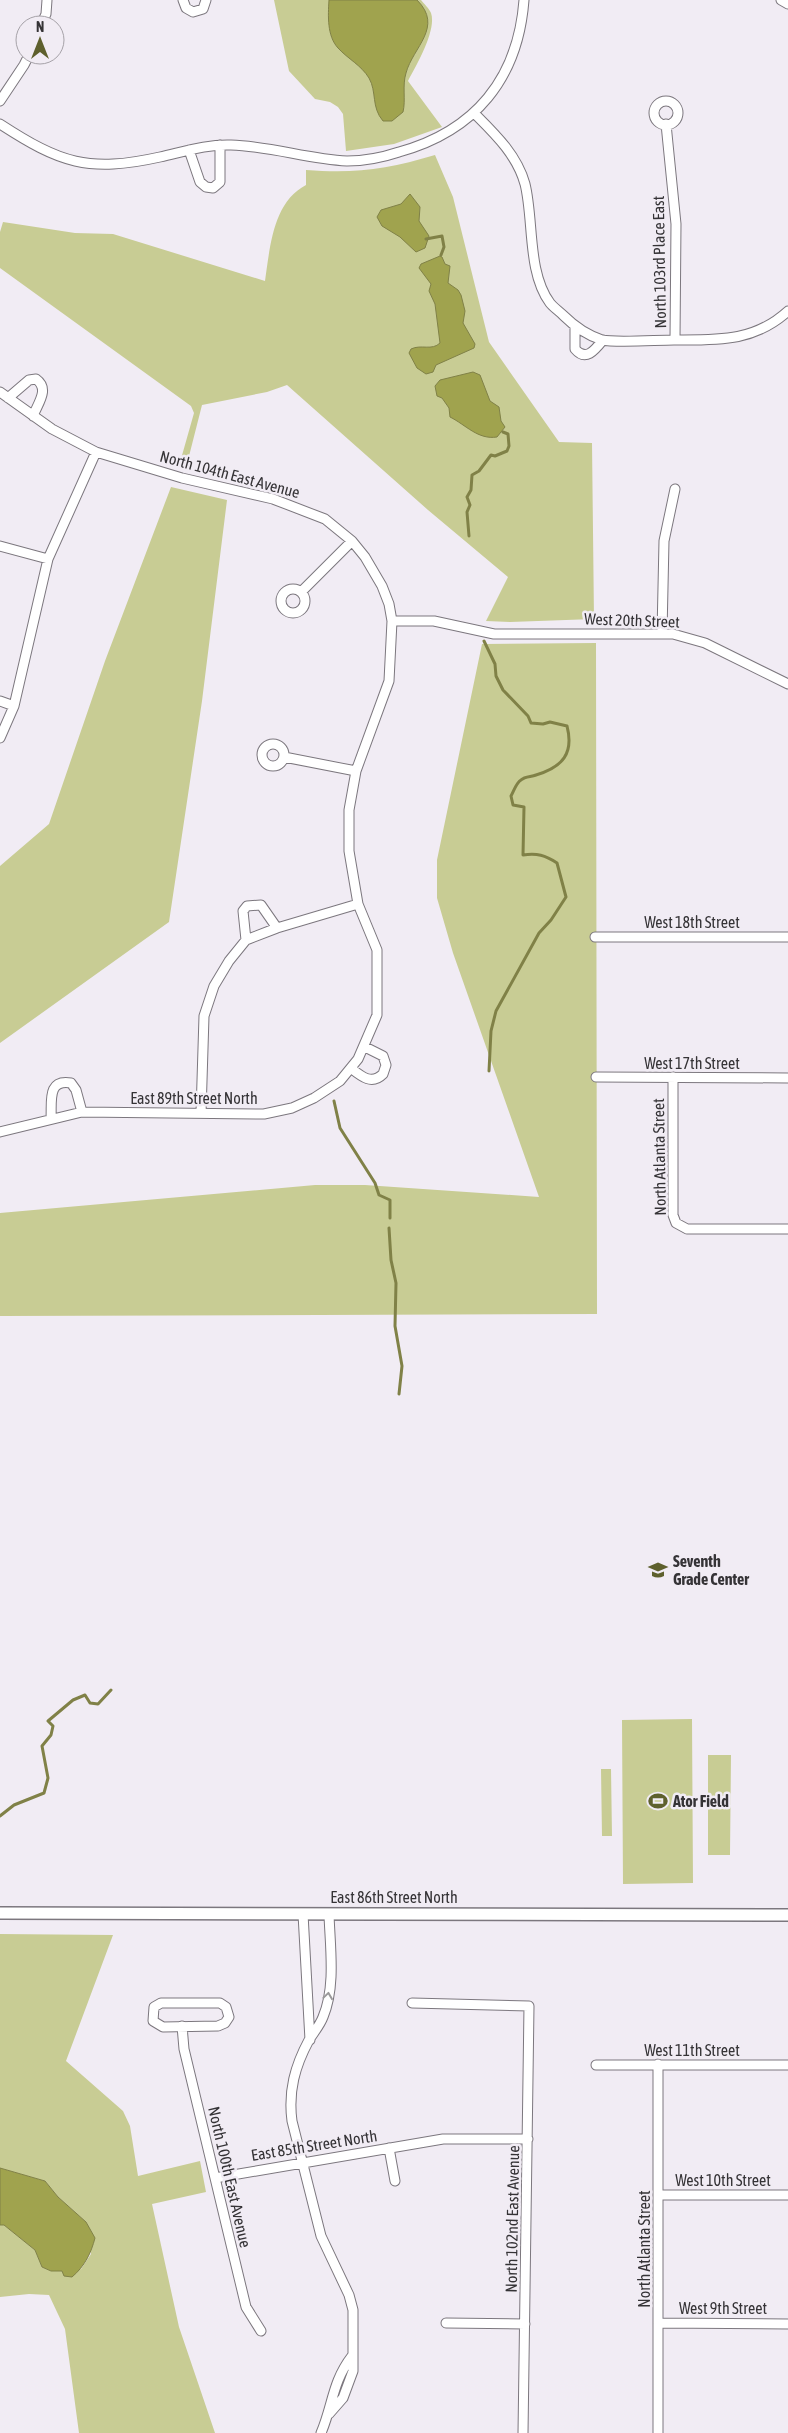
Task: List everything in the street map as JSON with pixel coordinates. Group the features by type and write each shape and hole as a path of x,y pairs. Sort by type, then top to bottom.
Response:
{"street":[{"path":"46,15 47,0"},
{"path":"183,0 186,8 193,12 203,9 206,0"},
{"path":"0,124 36,147 71,161 98,164 127,164 220,145 349,161 390,155 420,146 443,136 475,114 493,92 509,66 518,39 524,0"},
{"path":"781,0 788,4"},
{"path":"0,101 23,65"},
{"path":"475,114 502,141 517,164 525,185 534,255 540,280 549,302 575,326 603,340 711,341 748,335 774,323 788,311"},
{"name":"North 103rd Place East","path":"666,124 665,136 676,224 675,340"},
{"path":"189,150 200,182 206,187 213,188 220,182 220,145"},
{"path":"575,326 575,349 579,354 586,356 593,352 603,340"},
{"path":"8,398 29,380 36,379 42,383 44,390 33,416"},
{"name":"North 104th East Avenue","path":"0,392 52,429 96,452 182,478 246,492 300,508 325,519 352,541 365,557 382,586 392,621 389,681 356,771 349,810 349,850 358,904 377,950 377,1015 365,1047"},
{"path":"0,738 14,706 48,558 96,452"},
{"path":"662,633 664,541 675,489"},
{"path":"301,592 352,541"},
{"path":"0,546 48,558"},
{"name":"West 20th Street","path":"392,621 434,621 494,634 554,632 662,633 688,637 705,643 788,684"},
{"path":"0,701 14,706"},
{"path":"284,757 356,771"},
{"path":"201,1113 204,1016 214,986 229,961 246,940 277,928 358,904"},
{"path":"246,940 243,911 247,906 261,905 277,928"},
{"name":"West 18th Street","path":"595,937 788,938"},
{"path":"352,1069 371,1080 383,1074 386,1065 383,1056 365,1047"},
{"name":"East 89th Street North","path":"0,1132 51,1118 82,1112 264,1114 292,1108 314,1098 340,1081 352,1069 365,1047"},
{"name":"West 17th Street","path":"596,1077 788,1078"},
{"name":"North Atlanta Street","path":"672,1077 672,1215 676,1223 687,1229 788,1229"},
{"path":"51,1118 52,1090 56,1084 64,1082 71,1083 76,1090 82,1112"},
{"name":"East 86th Street North","path":"0,1913 788,1915"},
{"path":"302,1914 310,2040"},
{"path":"321,2433 330,2414 344,2398 353,2371 353,2310 321,2236 292,2121 290,2093 293,2078 310,2040 323,2018 328,1997 329,1914"},
{"path":"161,2003 220,2003 226,2007 229,2017 225,2023 218,2026 182,2026 163,2026 153,2021 154,2007 161,2003"},
{"name":"North 102nd East Avenue","path":"412,2003 529,2006 523,2433"},
{"name":"North 100th East Avenue","path":"182,2026 184,2048 246,2307 261,2331"},
{"name":"North Atlanta Street","path":"658,2064 658,2433"},
{"name":"West 11th Street","path":"596,2066 658,2064 788,2065"},
{"name":"East 85th Street North","path":"215,2178 303,2161 457,2137 528,2139"},
{"name":"East 85th Street North","path":"389,2148 395,2181"},
{"name":"West 10th Street","path":"659,2195 788,2195"},
{"path":"446,2323 525,2324"},
{"name":"West 9th Street","path":"658,2323 788,2324"}],"shaded area":[{"path":"274,0 421,0 431,13 431,29 425,48 408,81 442,127 394,144 346,151 343,114 338,107 330,102 315,99 289,71"},
{"path":"329,0 417,0 425,10 428,19 427,28 406,73 403,112 392,121 383,121 379,116 369,78 334,43 329,26"},
{"path":"435,155 453,197 489,342 559,442 592,443 594,619 486,621 508,577 428,510 287,385 267,392 202,405 186,468 179,466 194,413 191,406 0,268 0,232 3,222 75,233 113,234 265,281 271,240 275,227 286,202 306,185 306,170 356,171 402,164"},
{"path":"410,194 420,207 419,221 429,236 425,248 416,252 400,237 382,226 377,217 381,210 401,204"},
{"path":"440,256 445,264 450,266 448,283 458,290 461,295 465,311 463,323 475,344 474,348 436,365 433,372 426,374 417,368 409,353 411,349 434,347 440,343 435,304 429,291 431,284 419,268 421,264"},
{"path":"473,372 480,375 490,401 499,407 501,421 505,427 497,437 478,434 450,417 449,408 442,398 437,396 435,386 440,380"},
{"path":"171,487 227,500 202,701 169,922 0,1043 0,866 49,824 105,661"},
{"path":"596,643 597,1314 0,1316 0,1213 315,1185 365,1185 539,1197 453,953 437,898 437,860 482,644"},
{"name":"Ator Field","path":"692,1719 693,1883 623,1884 622,1720"},
{"path":"708,1755 731,1755 730,1855 708,1855"},
{"path":"601,1769 611,1769 612,1836 602,1836"},
{"path":"0,1934 113,1935 66,2061 123,2111 130,2126 138,2176 200,2161 206,2192 152,2204 179,2327 215,2433 79,2433 65,2329 49,2295 29,2294 0,2297 0,2225 4,2225 35,2250 42,2267 51,2271 81,2269 91,2254 86,2222 58,2197 45,2181 0,2168"},
{"path":"0,2168 45,2181 58,2197 86,2222 95,2238 87,2259 72,2277 64,2276 62,2271 51,2271 42,2267 35,2250 4,2225 0,2225"}],"waterway":[{"path":"426,239 442,236 444,247 441,255"},
{"path":"469,536 467,512 470,505 467,497 471,490 472,475 479,471 491,455 495,456 507,451 509,446 508,434 503,432"},
{"path":"484,641 495,664 496,676 503,690 528,716 531,723 543,724 550,722 567,726 569,736 567,751 560,763 545,772 523,779 518,783 511,796 513,805 524,807 523,855 541,855 557,863 566,897 551,920 539,933 496,1011 491,1031 489,1071"},
{"path":"334,1101 340,1128 375,1183 379,1195 390,1200 390,1218"},
{"path":"389,1228 391,1260 396,1283 395,1326 402,1366 399,1394"},
{"path":"0,1816 14,1805 44,1793 48,1778 42,1746 51,1735 53,1726 48,1721 73,1700 85,1695 90,1703 98,1704 111,1690"}],"place":[{"name":"Seventh Grade Center","path":"658,1570"},
{"name":"Ator Field","path":"658,1801"}]}
